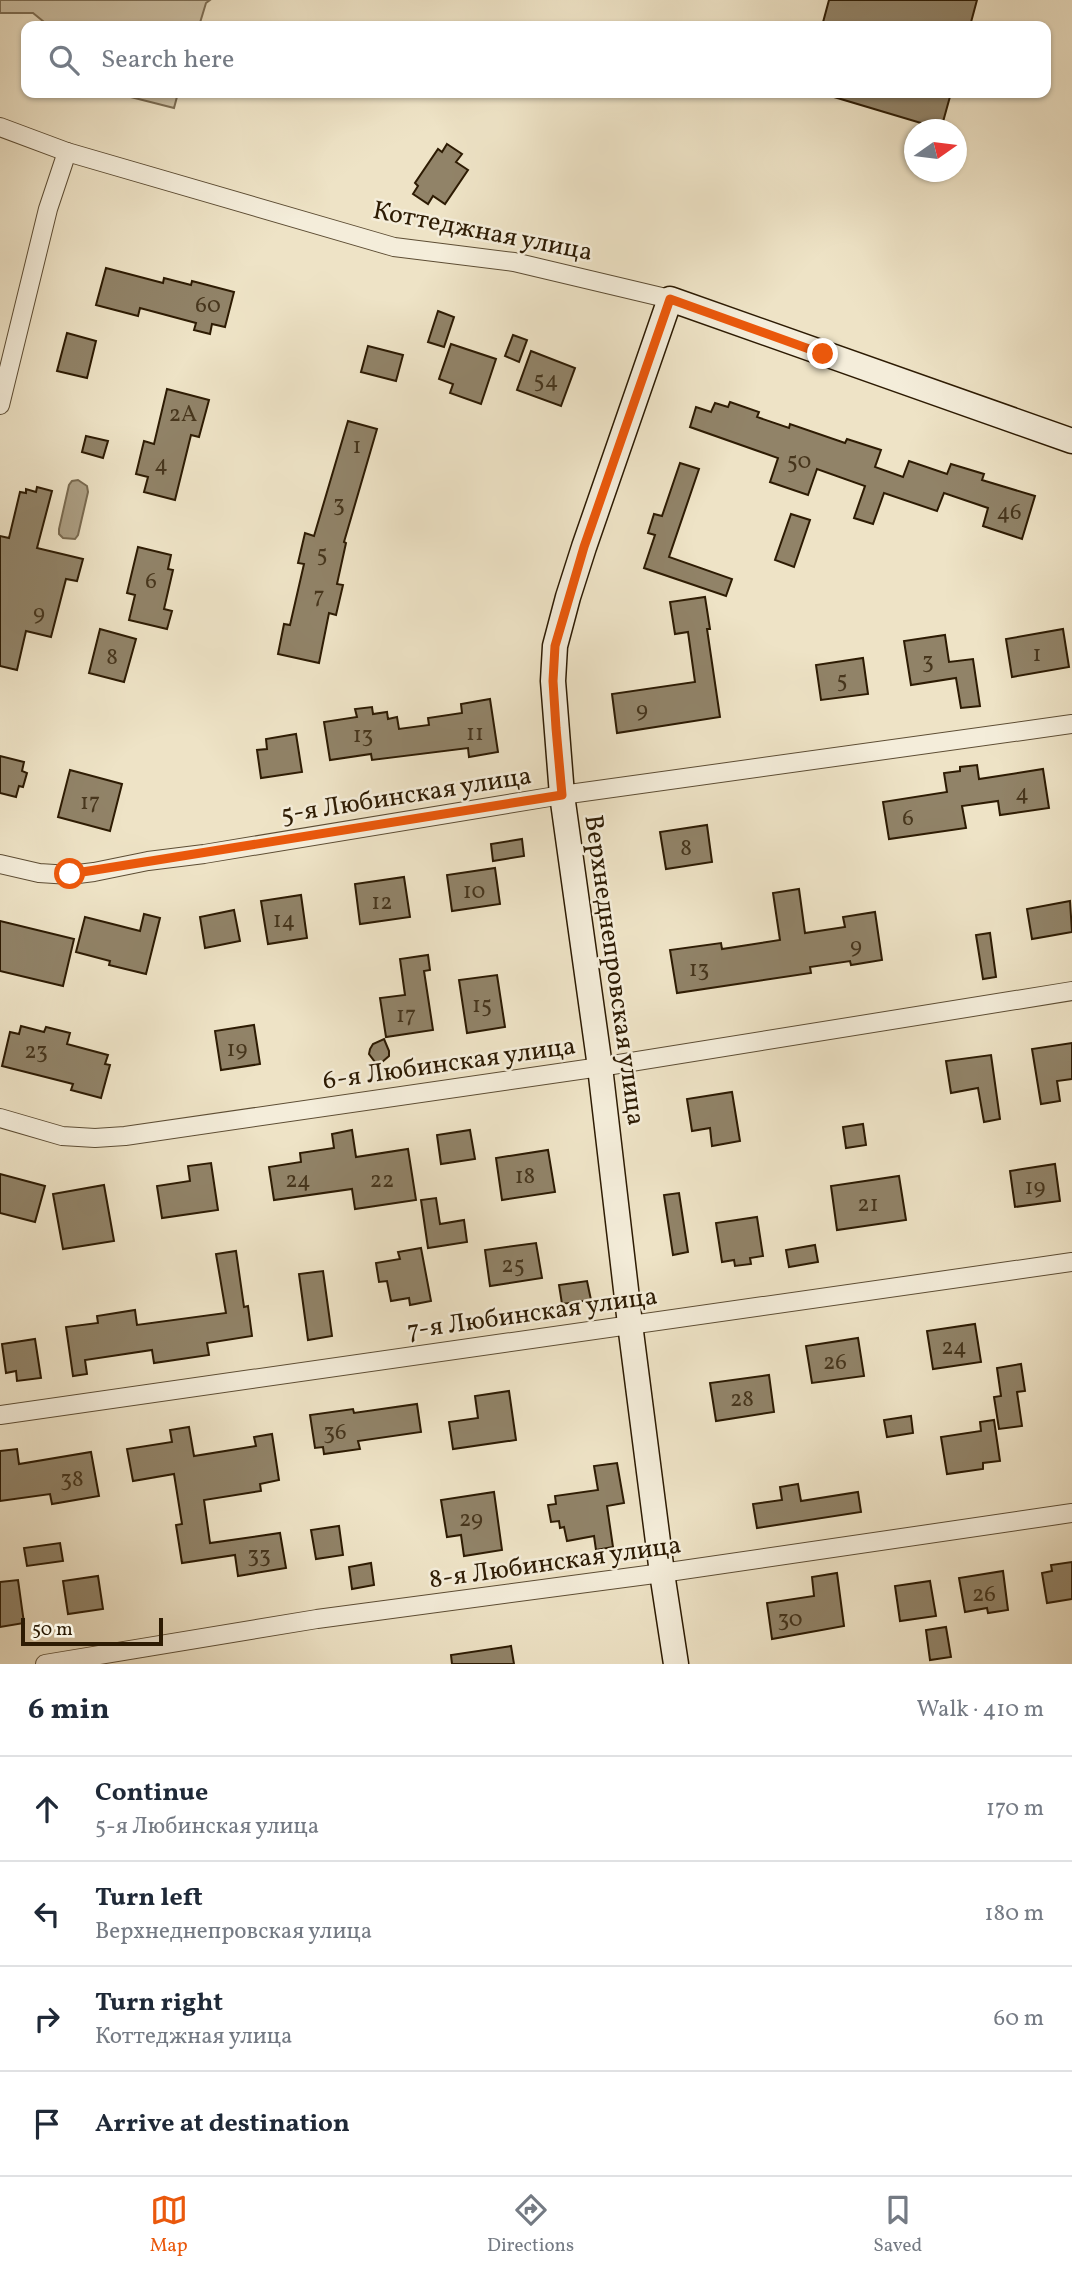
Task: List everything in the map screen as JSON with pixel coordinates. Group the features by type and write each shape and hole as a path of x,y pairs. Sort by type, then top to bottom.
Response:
{"street":[{"name":"Коттеджная улица","path":"0,127 67,152 394,247 514,262 670,299 1072,441"},
{"path":"0,405 48,209 67,152"},
{"name":"Верхнеднепровская улица","path":"670,299 584,547 555,646 554,693 562,795 600,1067 630,1324 676,1664"},
{"name":"5-я Любинская улица","path":"0,864 39,873 94,872 562,795 1072,724"},
{"name":"6-я Любинская улица","path":"0,1118 62,1136 125,1136 600,1067 1072,991"},
{"name":"7-я Любинская улица","path":"0,1415 1072,1262"},
{"name":"8-я Любинская улица","path":"45,1664 317,1619 662,1573 1072,1513"}],"shaded area":[{"path":"0,0 210,0 206,3 201,21 43,21 33,13 0,13"},
{"path":"135,98 177,98 174,108"},
{"path":"78,480 87,486 88,492 78,535 75,539 63,538 59,529 69,485"}],"building":[{"path":"829,0 977,0 971,21 823,21"},
{"path":"837,98 950,98 944,119 908,119"},
{"path":"447,144 462,154 456,162 468,170 445,204 433,196 428,204 413,194 418,186 415,183 438,149 442,152"},
{"path":"106,268 163,283 164,278 191,285 192,281 234,292 225,327 212,324 210,334 194,330 196,323 140,308 138,316 96,305"},
{"path":"438,311 454,317 444,347 428,342"},
{"path":"67,333 96,341 87,378 57,371"},
{"path":"513,335 527,340 519,362 505,356"},
{"path":"451,344 496,359 481,404 450,393 453,384 439,379"},
{"path":"368,346 403,355 396,381 361,372"},
{"path":"531,351 575,368 561,406 517,390"},
{"path":"167,389 209,400 199,437 191,435 175,500 144,492 148,477 136,474 144,441 154,444"},
{"path":"730,402 759,412 757,417 789,428 790,424 845,443 847,439 881,450 875,467 903,477 909,461 947,474 951,464 984,474 982,480 1035,496 1022,539 983,526 988,508 944,493 937,511 884,493 873,524 854,518 865,486 817,469 808,495 770,482 778,458 690,427 696,407 711,412 715,403 728,407"},
{"path":"348,421 377,429 344,542 346,543 337,584 343,585 336,615 329,613 319,663 278,654 284,624 290,625 304,564 298,563 305,533 314,536"},
{"path":"86,436 108,441 103,458 82,452"},
{"path":"680,463 699,469 669,557 732,579 726,596 644,568 655,535 648,533 654,514 662,516"},
{"path":"37,487 52,491 37,548 83,559 77,581 66,579 51,637 26,631 17,670 0,666 0,536 9,538 20,492 26,493 26,489 36,492"},
{"path":"791,514 810,520 794,567 775,560"},
{"path":"138,547 171,555 168,569 173,570 164,609 172,611 167,629 129,620 135,595 127,593"},
{"path":"705,597 720,717 617,733 612,694 695,682 688,632 675,634 670,602"},
{"path":"100,629 136,639 124,682 89,673"},
{"path":"1063,629 1069,667 1012,677 1006,639"},
{"path":"945,635 949,662 973,659 980,706 961,708 956,678 911,685 904,641"},
{"path":"863,658 868,694 821,700 816,665"},
{"path":"490,699 498,752 469,757 468,748 372,760 371,754 330,760 324,722 357,717 355,709 372,707 373,714 387,712 388,719 397,717 399,729 429,725 428,718 462,713 461,704"},
{"path":"296,734 302,772 261,778 257,750 267,749 266,739"},
{"path":"0,756 24,762 22,771 27,773 23,787 19,786 16,797 0,793"},
{"path":"977,765 979,779 1043,769 1049,808 1000,815 998,801 962,806 966,828 889,839 883,802 947,792 944,773"},
{"path":"70,770 122,784 110,831 58,817"},
{"path":"707,825 712,862 666,869 660,832"},
{"path":"522,839 524,856 493,861 491,844"},
{"path":"495,868 500,904 452,911 447,875"},
{"path":"404,877 410,917 360,924 355,884"},
{"path":"799,889 805,933 845,927 843,917 875,912 882,960 851,965 850,961 810,967 811,973 677,993 670,950 721,943 722,949 780,940 773,893"},
{"path":"301,895 307,938 268,944 261,901"},
{"path":"1070,901 1072,932 1032,939 1027,909"},
{"path":"234,910 240,941 205,948 200,917"},
{"path":"144,914 160,918 146,974 109,965 110,961 76,952 85,917 140,931"},
{"path":"0,921 74,939 63,986 0,971"},
{"path":"990,933 996,977 983,979 976,935"},
{"path":"428,955 430,970 424,971 433,1030 386,1037 380,998 405,995 400,959"},
{"path":"497,975 505,1027 467,1033 459,980"},
{"path":"254,1025 260,1064 221,1070 215,1031"},
{"path":"21,1026 44,1032 46,1027 70,1033 67,1044 108,1055 105,1064 110,1065 101,1098 71,1090 73,1084 2,1066 10,1032 19,1034"},
{"path":"384,1039 389,1056 381,1063 375,1062 369,1054 370,1049 373,1044"},
{"path":"1072,1043 1072,1079 1057,1081 1060,1101 1041,1104 1032,1049"},
{"path":"991,1055 1000,1119 984,1122 978,1088 951,1093 946,1061"},
{"path":"732,1092 740,1141 712,1146 710,1128 692,1131 687,1099"},
{"path":"863,1124 866,1145 846,1148 843,1127"},
{"path":"352,1130 356,1157 408,1149 416,1200 355,1209 352,1189 274,1200 269,1167 301,1162 300,1153 334,1148 332,1134"},
{"path":"470,1130 475,1159 441,1164 437,1135"},
{"path":"548,1150 555,1192 502,1200 496,1158"},
{"path":"211,1163 218,1210 162,1218 157,1186 190,1181 188,1166"},
{"path":"1055,1164 1060,1201 1015,1207 1010,1171"},
{"path":"0,1174 45,1186 35,1222 0,1213"},
{"path":"899,1176 906,1220 837,1230 831,1186"},
{"path":"104,1185 114,1241 63,1249 53,1194"},
{"path":"679,1193 688,1252 673,1255 664,1195"},
{"path":"436,1198 440,1224 464,1220 467,1242 428,1248 421,1200"},
{"path":"757,1217 763,1256 750,1258 751,1264 735,1266 734,1260 722,1262 716,1223"},
{"path":"536,1243 542,1278 490,1286 485,1250"},
{"path":"815,1245 818,1262 789,1267 786,1250"},
{"path":"421,1248 431,1301 410,1305 409,1298 391,1301 387,1281 379,1282 376,1263 400,1259 398,1252"},
{"path":"236,1251 244,1307 248,1306 252,1336 207,1343 209,1355 154,1363 152,1350 85,1360 87,1374 73,1376 66,1327 98,1323 97,1316 135,1310 137,1325 226,1313 216,1254"},
{"path":"323,1271 332,1336 308,1340 299,1274"},
{"path":"587,1281 591,1300 562,1304 559,1285"},
{"path":"975,1324 981,1362 933,1369 927,1331"},
{"path":"858,1338 864,1376 812,1383 806,1346"},
{"path":"35,1339 41,1378 17,1381 16,1371 6,1373 2,1344"},
{"path":"1021,1364 1025,1391 1017,1392 1022,1426 999,1429 994,1397 1001,1396 997,1368"},
{"path":"769,1375 774,1412 716,1421 710,1383"},
{"path":"509,1391 516,1440 453,1449 449,1422 478,1418 475,1396"},
{"path":"417,1404 421,1432 358,1441 360,1449 324,1454 323,1447 315,1448 310,1415 353,1409 354,1413"},
{"path":"911,1416 913,1433 887,1437 884,1420"},
{"path":"994,1420 1000,1461 983,1463 983,1469 947,1474 941,1437 981,1431 980,1422"},
{"path":"189,1427 194,1456 256,1446 254,1437 272,1434 279,1480 260,1484 261,1491 204,1500 210,1543 280,1533 286,1568 238,1576 235,1555 182,1563 176,1525 182,1524 174,1474 133,1481 127,1449 172,1442 170,1430"},
{"path":"17,1449 19,1464 91,1452 99,1496 52,1504 50,1494 0,1501 0,1451"},
{"path":"617,1463 624,1503 607,1506 613,1547 596,1550 594,1536 567,1541 564,1527 560,1528 559,1521 551,1522 548,1505 556,1504 555,1496 598,1490 594,1466"},
{"path":"798,1484 801,1501 858,1492 861,1512 757,1528 753,1504 782,1500 780,1487"},
{"path":"494,1492 502,1550 464,1556 461,1535 447,1537 441,1500"},
{"path":"339,1526 343,1555 316,1559 311,1530"},
{"path":"60,1543 63,1561 27,1566 24,1548"},
{"path":"1072,1562 1072,1599 1047,1603 1042,1573 1052,1571 1051,1565"},
{"path":"371,1563 374,1585 352,1589 349,1567"},
{"path":"1003,1571 1008,1610 988,1613 987,1608 965,1612 959,1578"},
{"path":"837,1573 844,1626 772,1639 767,1603 814,1596 812,1577"},
{"path":"98,1576 103,1609 68,1614 63,1581"},
{"path":"18,1580 24,1623 0,1627 0,1582"},
{"path":"930,1581 936,1616 900,1621 895,1586"},
{"path":"946,1627 951,1657 930,1660 926,1630"},
{"path":"511,1646 514,1664 452,1664 451,1655"}],"route":[{"path":"70,874 562,795 553,681 555,646 584,547 670,299 823,354"}]}
